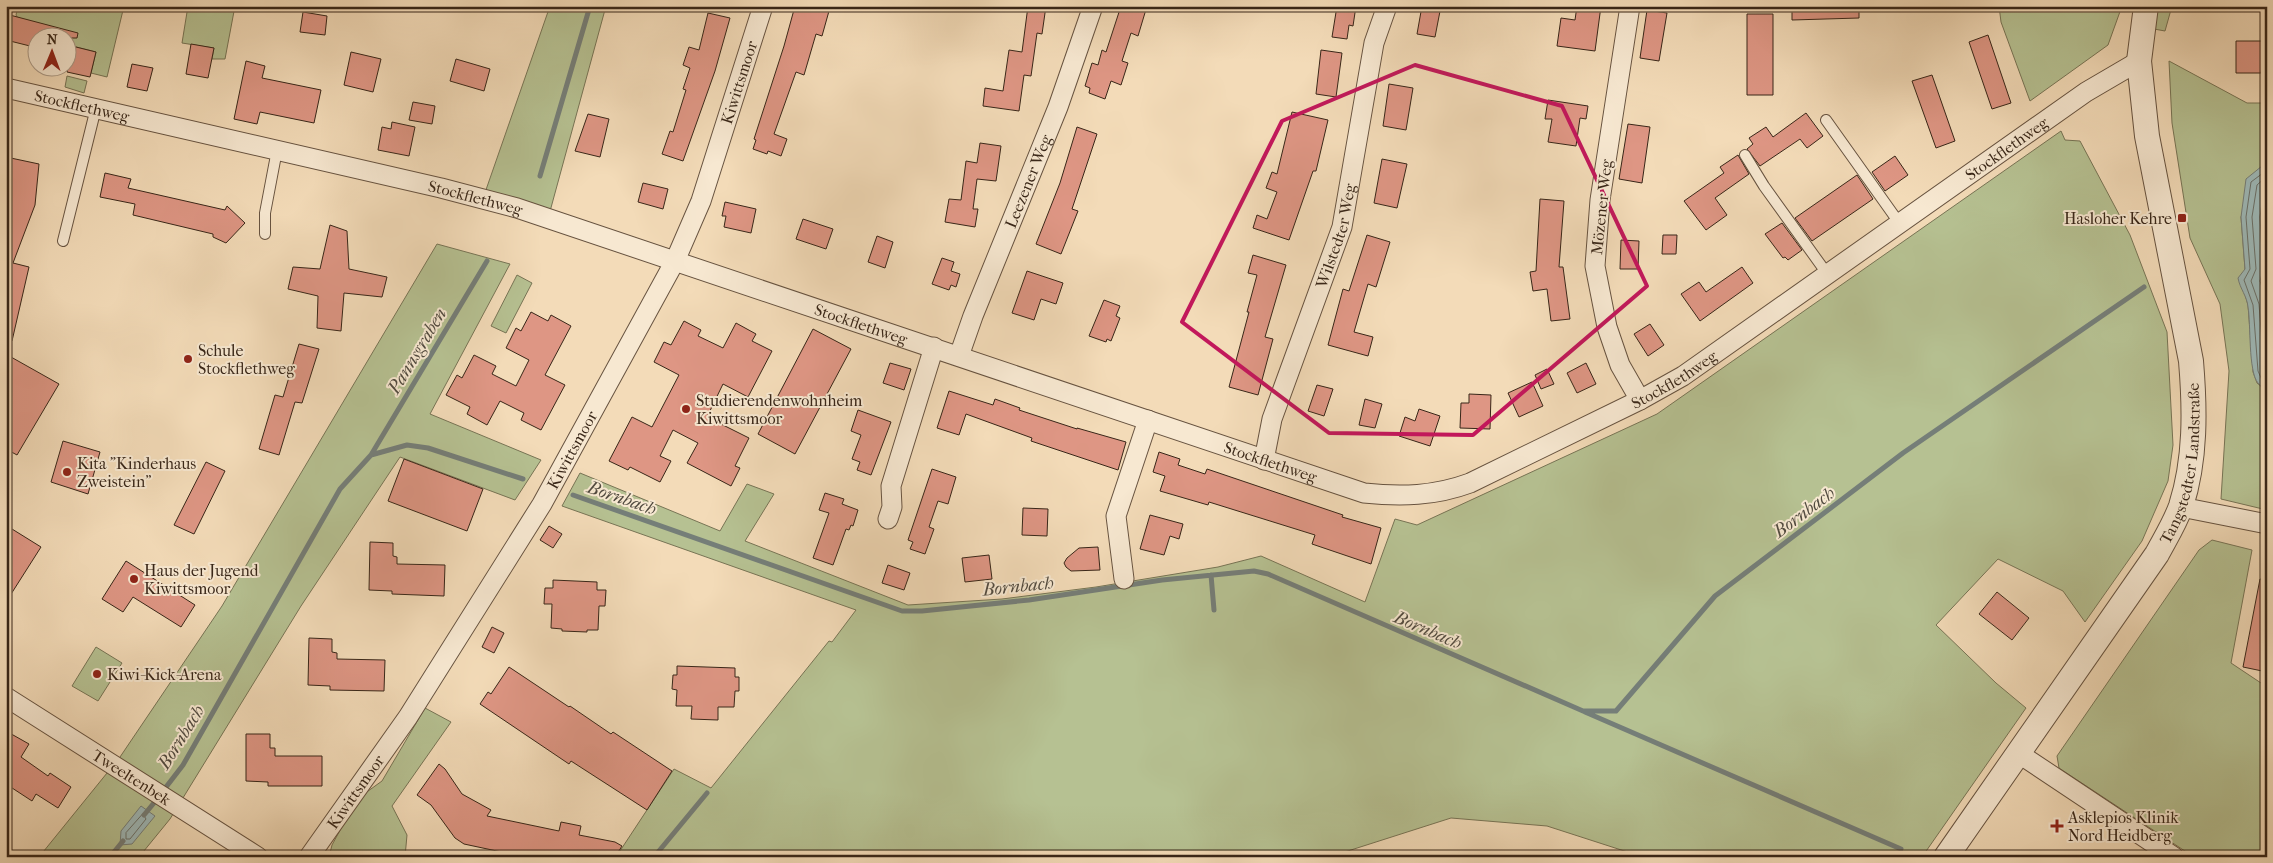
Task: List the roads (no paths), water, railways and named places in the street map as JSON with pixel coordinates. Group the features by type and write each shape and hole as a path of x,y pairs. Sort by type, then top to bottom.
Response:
{"street":[{"name":"Kiwittsmoor","path":"309,857 408,717 542,504 675,261 701,201 764,6"},
{"name":"Leezener Weg","path":"959,356 976,307 1058,106 1093,6"},
{"name":"Wilstedter Weg","path":"1264,460 1272,420 1342,227 1374,43 1387,6"},
{"name":"Mözener Weg","path":"1630,6 1600,200 1595,266 1607,327 1617,355 1640,400"},
{"name":"Tangstedter Landstraße","path":"1946,857 2157,554 2181,507 2193,448 2194,404 2191,361 2155,178 2139,61 2146,6"},
{"name":"Stockflethweg","path":"6,88 441,188 517,208 1364,493 1406,496 1450,490 1497,471 1640,400 1683,376 2086,92 2139,61"},
{"path":"888,519 892,507 891,486 934,347"},
{"path":"1124,579 1116,516 1148,420"},
{"path":"2181,507 2267,524"},
{"name":"Tweeltenbek","path":"6,697 149,786 258,857"},
{"path":"2018,753 2174,857"}],"lane":[{"path":"63,241 96,108"},
{"path":"1826,120 1900,224"},
{"path":"264,234 265,213 278,150"},
{"path":"1745,155 1764,186 1828,275"}],"water":[{"path":"2267,165 2267,391 2259,384 2255,377 2251,358 2247,303 2238,278 2245,269 2241,217 2246,179 2262,166"},
{"path":"141,806 155,816 132,844 120,845 121,831"}],"waterway":[{"name":"Pannsgraben","path":"540,176 590,6"},
{"name":"Pannsgraben","path":"371,455 487,261"},
{"name":"Bornbach","path":"573,495 902,611 922,611 1029,600 1162,580 1254,571 1268,574 1583,711 1616,711 1715,596 1903,453 2144,287"},
{"name":"Bornbach","path":"163,791 183,765 340,489 371,455 407,445 428,448 523,479"},
{"path":"1211,575 1214,610"},
{"path":"1585,712 1901,849"},
{"name":"Tweeltenbek","path":"654,857 707,793"},
{"name":"Bornbach","path":"144,815 158,798"},
{"name":"Bornbach","path":"110,857 123,841"}],"place":[{"name":"Hasloher Kehre","path":"2182,218"},
{"name":"Schule Stockflethweg","path":"188,359"},
{"name":"Studierendenwohnheim Kiwittsmoor","path":"686,409"},
{"name":"Kita \"Kinderhaus Zweistein\"","path":"67,472"},
{"name":"Haus der Jugend Kiwittsmoor","path":"134,579"},
{"name":"Kiwi-Kick-Arena","path":"97,674"},
{"name":"Asklepios Klinik Nord Heidberg","path":"2057,826"}]}
